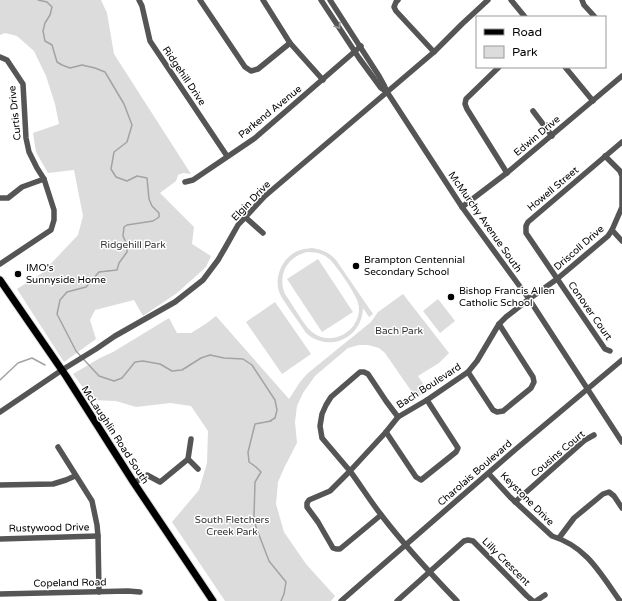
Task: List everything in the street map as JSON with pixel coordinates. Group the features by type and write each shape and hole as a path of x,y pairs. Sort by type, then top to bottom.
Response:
{"main road":[{"name":"McLaughlin Road South","path":"0,280 62,370 212,601"}],"street":[{"name":"Ridgehill Drive","path":"139,0 142,6 150,41 227,156"},
{"path":"200,0 245,67 251,71 258,69 290,43"},
{"path":"263,0 290,43 323,80"},
{"name":"McMurchy Avenue South","path":"321,0 355,52 381,88 387,92"},
{"name":"McMurchy Avenue South","path":"330,0 361,46 387,92 462,207 528,299 622,442"},
{"path":"398,0 394,7 396,11 434,52"},
{"name":"Elgin Drive","path":"0,412 115,336 175,302 203,280 218,260 238,225 265,196 434,52 488,0"},
{"path":"511,0 524,16"},
{"path":"582,0 584,5 594,16"},
{"name":"Parkend Avenue","path":"185,182 193,180 255,138 361,46"},
{"name":"Curtis Drive","path":"0,57 7,60 23,84 26,138 29,152 44,179 54,210 54,220 50,230 0,264"},
{"path":"498,68 466,99 465,104 466,109 507,172"},
{"path":"567,68 593,101"},
{"name":"Edwin Drive","path":"462,207 552,136 622,76"},
{"path":"533,111 552,136"},
{"name":"Howell Street","path":"557,279 526,233 526,226 528,222 622,142"},
{"name":"Driscoll Drive","path":"528,299 557,279 608,236 612,230 622,207 622,176 620,171 605,156"},
{"path":"0,198 8,198 22,187 44,179"},
{"path":"245,217 263,233"},
{"path":"612,230 622,241"},
{"name":"Conover Court","path":"557,279 605,349 610,351"},
{"name":"Bach Boulevard","path":"381,515 340,549 336,549 333,548 318,522 307,507 307,503 309,500 330,491 386,432 398,417 427,400 468,372 478,361 499,324 528,299"},
{"path":"468,372 493,410 497,412 503,411 531,388 534,382 533,377 499,324"},
{"name":"Charolais Boulevard","path":"341,601 622,360"},
{"path":"398,417 368,374 360,372 331,397 326,405 322,414 320,426 322,438 350,471 381,515 406,546 457,601"},
{"path":"386,432 416,477 421,480 456,452 458,448 427,400"},
{"name":"Cousins Court","path":"515,502 585,440 594,435"},
{"path":"134,483 147,475 160,482 188,459 191,439"},
{"path":"58,447 92,502 98,536 99,592"},
{"path":"188,459 198,469"},
{"name":"Keystone Drive","path":"489,474 515,502 552,536 559,538 579,550 591,561 620,601"},
{"path":"0,485 53,484 76,476"},
{"path":"559,538 574,518 603,494 609,492 614,496 622,508"},
{"name":"Rustywood Drive","path":"0,538 98,536"},
{"name":"Lilly Crescent","path":"397,601 464,541 468,540 473,541 527,596 534,601 545,595"},
{"name":"Copeland Road","path":"0,594 140,592"}],"green space":[{"name":"Ridgehill Park","path":"0,0 101,0 107,13 114,54 191,174 183,173 178,175 176,181 160,193 194,227 192,244 211,256 206,267 177,293 143,316 134,300 95,310 90,320 96,339 64,362 17,289 42,273 78,235 83,216 74,170 48,173 36,152 33,133 59,124 55,104 46,76 34,51 17,36 5,33 0,35"},
{"path":"311,248 328,253 336,260 373,314 369,317 363,308 361,319 357,328 342,340 324,342 315,339 306,333 282,298 278,289 279,273 287,258 293,253","holes":["307,252 321,254 326,256 331,261 339,270 359,305 359,310 354,325 348,331 335,338 319,336 312,332 302,320 285,294 282,280 283,274 289,262 300,254"]},
{"path":"318,259 353,312 322,332 287,279"},
{"name":"South Fletchers Creek Park","path":"403,294 449,353 439,363 418,376 428,391 416,398 385,353 379,348 368,345 359,345 348,348 315,376 303,393 297,406 295,422 297,443 278,482 276,504 284,532 306,564 335,596 331,601 225,601 172,522 199,490 207,463 208,431 191,406 170,403 136,407 116,401 92,400 73,374 169,318 177,333 191,333 216,316 289,399 308,373 371,322 378,312"},
{"path":"438,299 455,321 440,333 423,311"},
{"path":"275,302 311,354 282,374 246,322"}],"waterway":[{"path":"38,0 47,2 52,7 43,31 45,41 52,45 57,62 70,68 82,65 105,72 124,104 132,125 127,142 114,152 111,169 116,177 127,181 137,176 147,178 149,199 152,206 159,213 159,217 153,221 127,225 124,227 123,236 127,245 127,252 119,263 117,270 99,272 86,287 67,292 60,300 57,314 76,351 99,376 114,381 122,378 135,362 143,361 160,364 172,371 182,370 201,358 210,355 224,358 243,359 252,365 275,400 277,410 275,418 270,421"},
{"path":"0,380 18,363 32,358 45,365"},
{"path":"271,421 255,424 248,452 249,462 261,472 255,482 254,516 256,527 269,561 286,582 281,601"}],"place":[{"name":"Brampton Centennial Secondary School","path":"356,266"},
{"name":"IMO's Sunnyside Home","path":"18,274"},
{"name":"Bishop Francis Allen Catholic School","path":"451,297"}],"park label":[{"name":"Bach Park","path":"399,331"}]}
